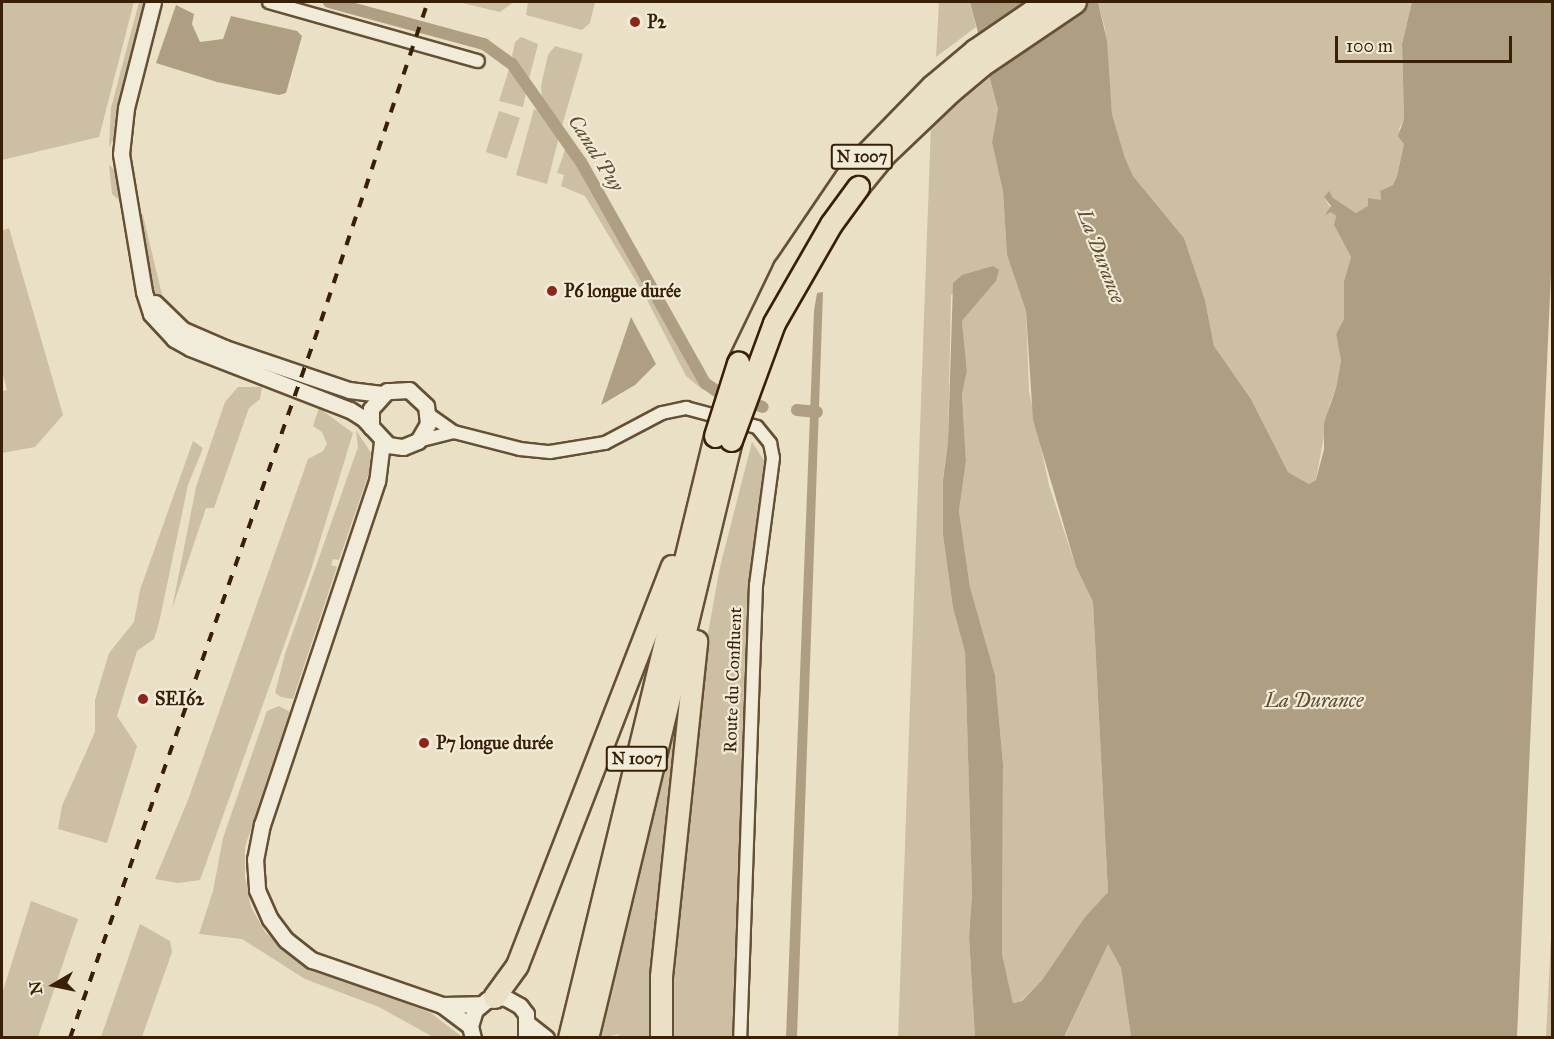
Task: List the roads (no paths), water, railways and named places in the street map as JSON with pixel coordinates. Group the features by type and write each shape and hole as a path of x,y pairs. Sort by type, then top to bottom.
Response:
{"highway":[{"name":"N 1007","path":"575,1036 701,571 723,438 758,320 795,250 852,168 932,86 975,50 1045,2"},
{"name":"N 1007","path":"575,1036 703,487 774,323 831,224 884,155 982,64 1075,2"},
{"path":"487,1000 517,965 703,487"},
{"path":"661,1038 662,976 687,708 699,623 701,571"}],"street":[{"path":"153,2 122,130 123,176 140,274 151,314 174,339 212,358 332,401 371,427 382,442 403,447"},
{"path":"269,2 478,61"},
{"path":"140,274 155,304 183,330 349,390 382,394"},
{"path":"371,427 371,409 382,394 393,389 409,390 422,399 428,414 428,424 418,441"},
{"name":"Route du Confluent","path":"454,432 520,449 567,451 618,437 662,413 686,408 757,427 765,434 773,458 756,585 740,1038"},
{"path":"428,414 454,432"},
{"path":"377,481 403,447 454,432"},
{"path":"382,442 377,481 262,824 255,859 257,890 286,940 312,960 442,1005 471,1032 487,1000"},
{"path":"442,1005 487,1000 513,1000 526,1014 527,1031 546,1038"}],"water":[{"name":"La Durance","path":"970,2 1098,2 1107,41 1112,114 1125,158 1133,176 1184,238 1205,300 1214,346 1251,399 1288,472 1309,484 1316,480 1324,449 1324,423 1336,388 1341,361 1336,334 1344,319 1344,281 1351,257 1334,225 1336,216 1331,212 1325,215 1331,206 1324,197 1329,191 1333,198 1356,213 1368,206 1368,198 1381,200 1380,191 1393,185 1404,144 1398,136 1404,119 1402,44 1412,2 1552,2 1552,251 1517,1037 1131,1037 1121,968 1108,944 1064,1037 975,1037 969,937 972,894 965,652 953,608 943,535 943,480 948,441 953,283 962,275 993,266 999,270 996,281 962,321 967,371 962,394 966,461 959,511 970,587 995,675 1003,764 1002,954 1013,1003 1022,1001 1042,980 1085,917 1108,892 1093,602 1076,567 1033,420 1026,311 1007,255 1003,192 992,142 998,109"},
{"path":"176,5 194,14 192,24 200,42 223,39 231,16 297,31 302,36 286,93 279,95 217,82 156,63"},
{"path":"823,292 797,1037 786,1038 814,311 817,293"},
{"path":"631,317 656,364 635,385 601,405"}],"waterway":[{"name":"Canal Puy","path":"329,2 484,44 512,64 581,162 705,383 718,392 763,407"},
{"name":"Canal Puy","path":"797,410 817,412"}],"railway":[{"path":"70,1038 321,321 428,2"}],"place":[{"name":"P2","path":"635,22"},
{"name":"P6 longue durée","path":"552,291"},
{"name":"SEI62","path":"143,699"},
{"name":"P7 longue durée","path":"424,743"}]}
